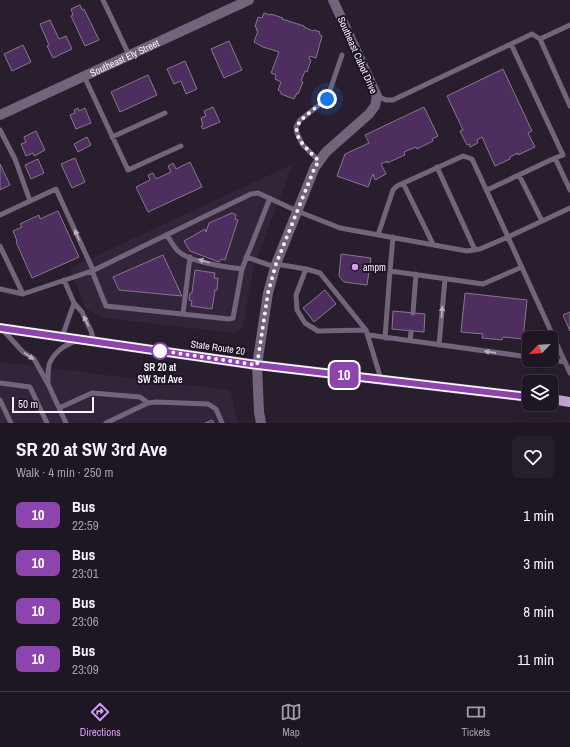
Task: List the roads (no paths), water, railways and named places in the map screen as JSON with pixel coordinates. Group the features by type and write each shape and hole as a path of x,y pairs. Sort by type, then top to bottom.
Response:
{"main road":[{"name":"State Route 20","path":"1,328 257,365 522,396"},
{"path":"558,400 570,402"}],"street":[{"name":"Southeast Ely Street","path":"0,115 249,0"},
{"name":"Southeast Cabot Drive","path":"261,423 259,412 257,365 268,293 275,266 315,167 326,152 369,114 375,106 377,96 333,0"}],"lane":[{"path":"103,0 129,55"},
{"path":"540,39 570,26"},
{"path":"377,96 386,100 393,100 532,34 540,39 570,106"},
{"path":"487,190 563,155 511,44"},
{"path":"319,161 302,144 296,127 300,120 327,99 342,55"},
{"path":"84,76 128,170 181,146"},
{"path":"112,137 165,113"},
{"path":"0,130 15,159 30,201"},
{"path":"378,235 393,190 397,186 462,156 472,159 570,373"},
{"path":"555,158 570,190"},
{"path":"437,167 475,250"},
{"path":"519,175 542,221"},
{"path":"403,183 433,244"},
{"path":"0,215 56,189 92,270 106,306 229,319 233,318 242,269 270,198"},
{"path":"0,289 23,294 92,270 251,194 258,193 297,211 340,228 467,250 480,249 570,208"},
{"path":"167,235 174,247 179,252 190,257 216,266 242,269"},
{"path":"385,338 394,238"},
{"path":"0,246 23,294"},
{"path":"183,314 190,257"},
{"path":"246,258 275,266 306,269 320,273 368,333 381,379"},
{"path":"390,270 483,284 522,267"},
{"path":"306,269 296,295 297,310 305,323 318,331 368,333 385,338 522,356"},
{"path":"413,313 416,274"},
{"path":"440,345 445,279"},
{"path":"64,280 74,303 82,312 94,341"},
{"path":"62,337 74,303"},
{"path":"1,328 23,352 34,359 48,384 66,423"},
{"path":"410,341 411,332"},
{"path":"48,384 49,365 59,350 74,341 82,339"},
{"path":"558,361 565,362"},
{"path":"0,384 30,387 47,423"},
{"path":"60,408 92,393 140,397 148,403"},
{"path":"0,400 11,423"},
{"path":"106,423 148,403 156,402 208,404 216,409 222,423"}],"place":[{"name":"ampm","path":"355,267"},
{"name":"SR 20 at SW 3rd Ave","path":"160,351"}]}
